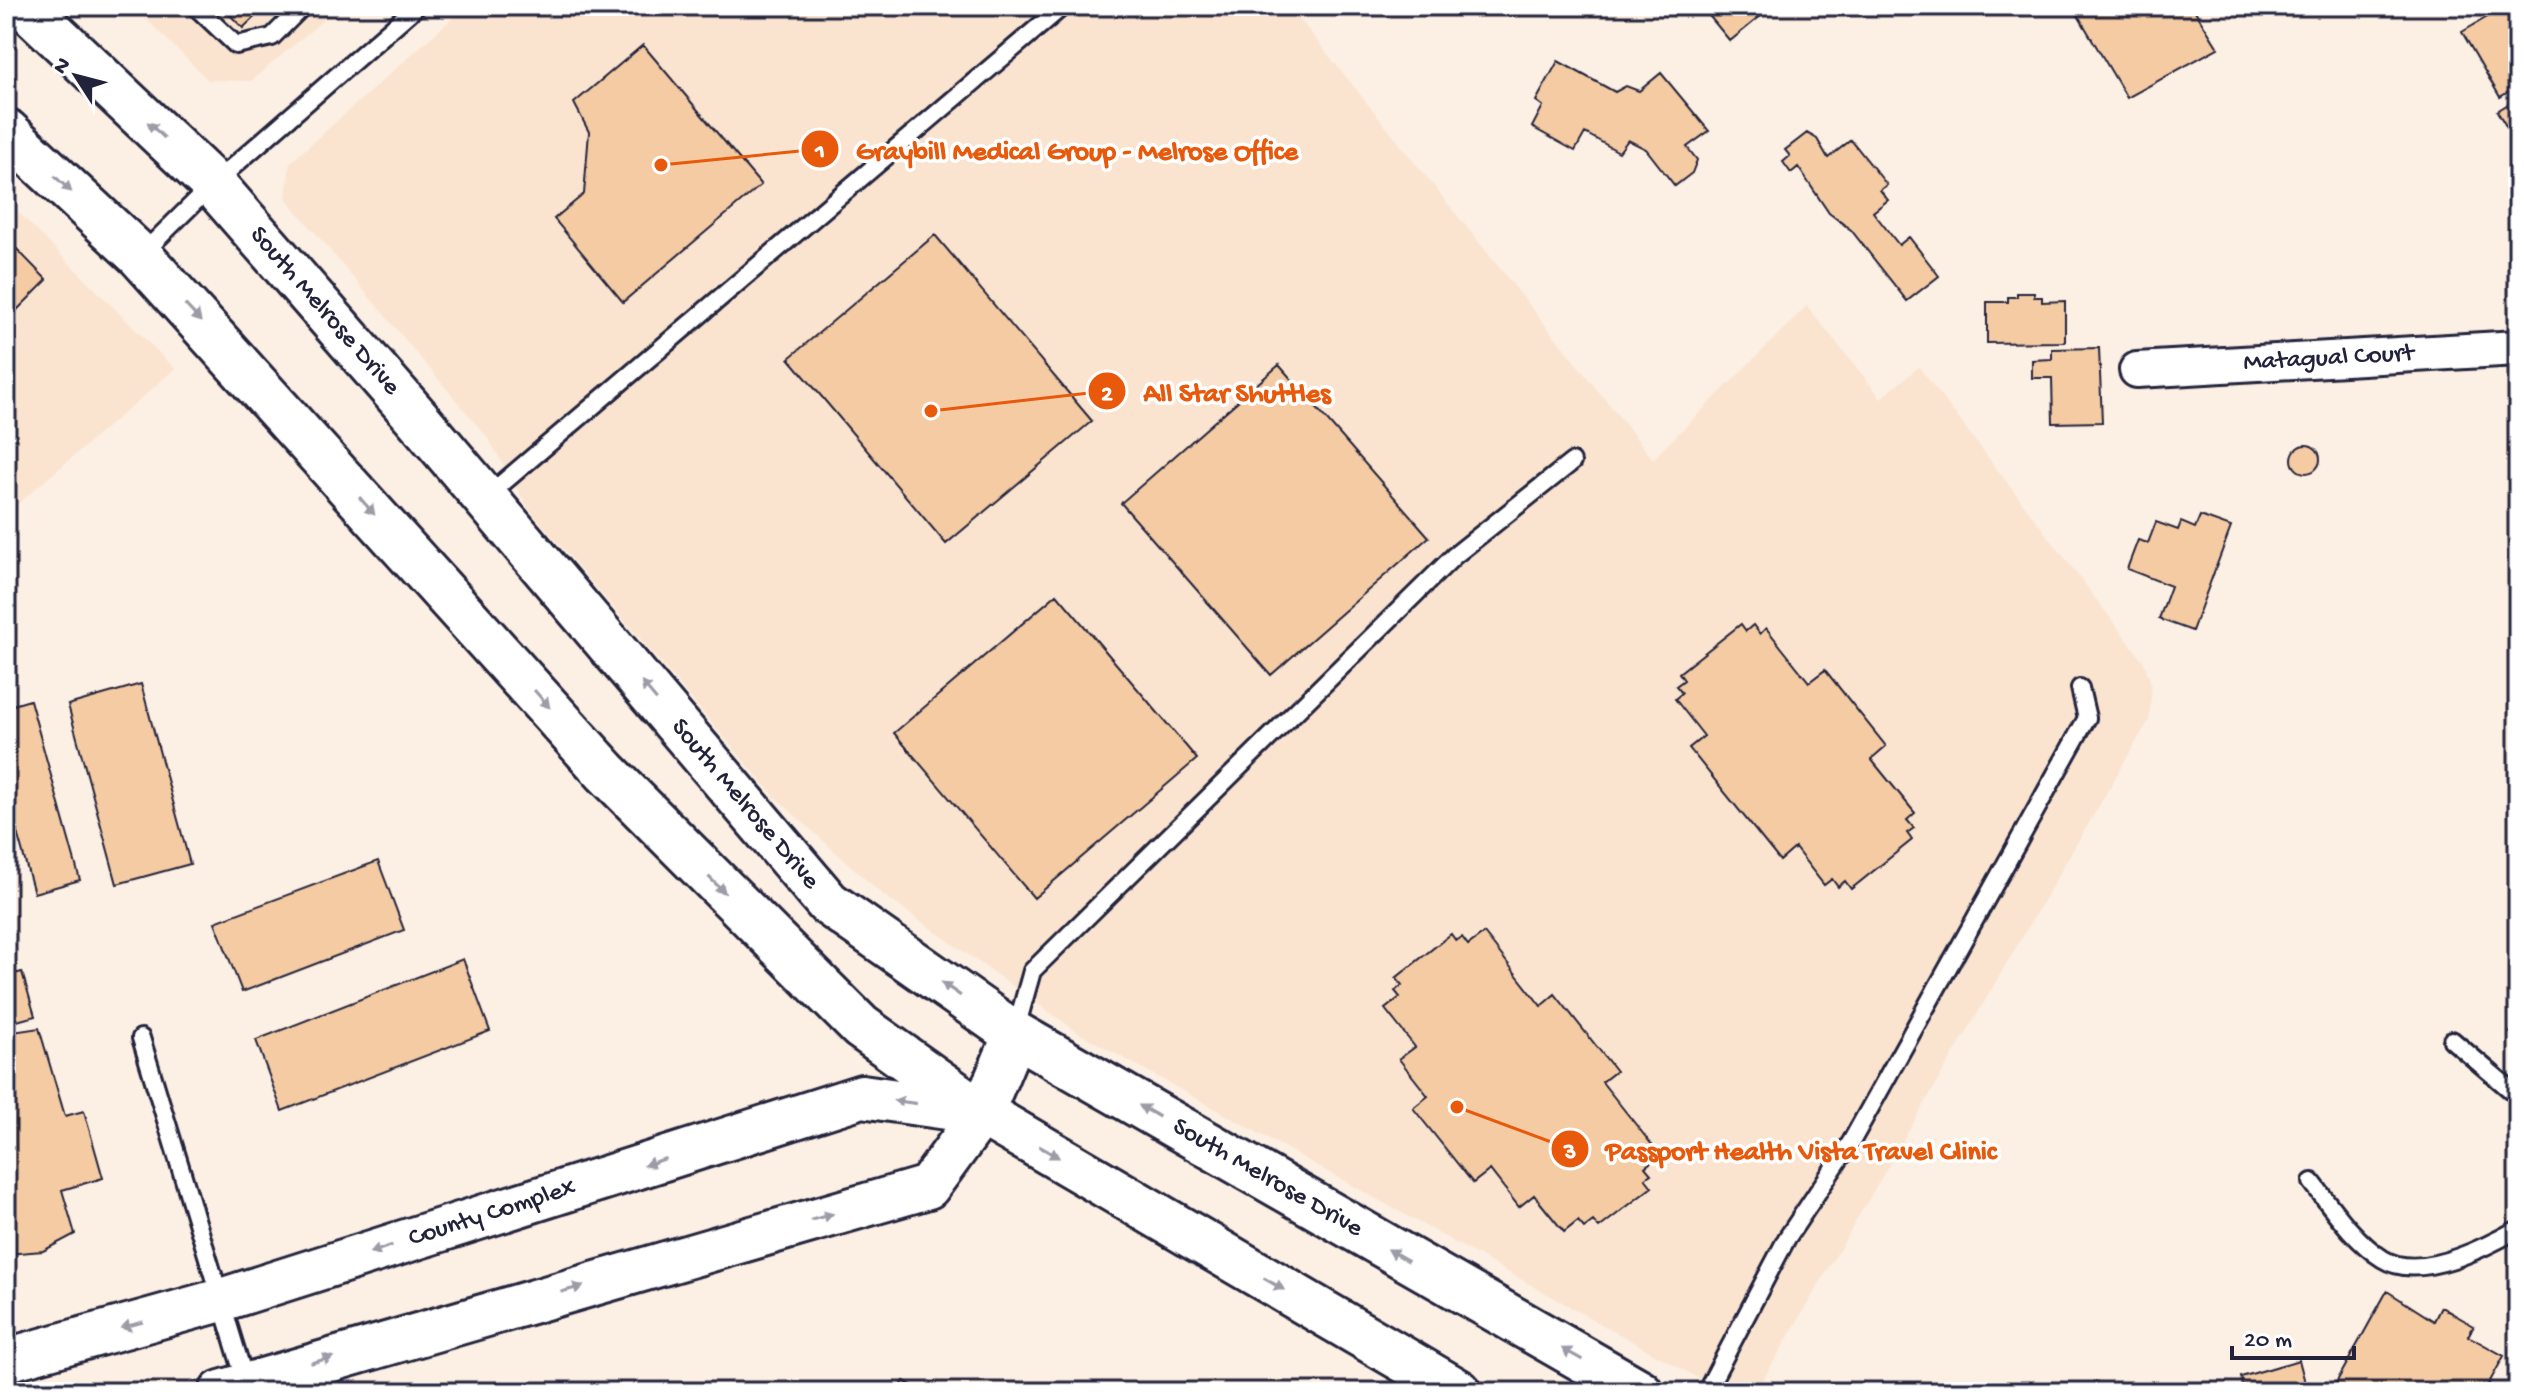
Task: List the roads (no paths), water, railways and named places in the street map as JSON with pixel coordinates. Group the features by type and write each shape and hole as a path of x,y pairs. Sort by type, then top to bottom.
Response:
{"main road":[{"name":"South Melrose Drive","path":"25,6 213,184 485,498 828,903 1015,1034 1640,1392"},
{"path":"6,131 140,256 486,634 606,772 861,1027 982,1113 1459,1392"}],"street":[{"name":"Matagual Court","path":"2137,370 2518,348"},
{"path":"238,1389 928,1187 982,1113 1015,1034"},
{"name":"County Complex","path":"6,1360 221,1300 862,1096 982,1113"}],"lane":[{"path":"195,6 236,45 272,37 303,6"},
{"path":"140,256 213,184 417,6"},
{"path":"485,498 1063,6"},
{"path":"1015,1034 1032,971 1454,556 1572,462"},
{"path":"1706,1392 1787,1238 1851,1142 2087,718 2080,688"},
{"path":"141,1038 221,1300 238,1389"},
{"path":"2452,1040 2518,1096"},
{"path":"2312,1182 2353,1234 2386,1261 2421,1266 2475,1253 2518,1229"}],"place":[{"name":"Graybill Medical Group - Melrose Office","path":"661,165"},
{"name":"All Star Shuttles","path":"931,411"},
{"name":"Passport Health Vista Travel Clinic","path":"1457,1107"}]}
